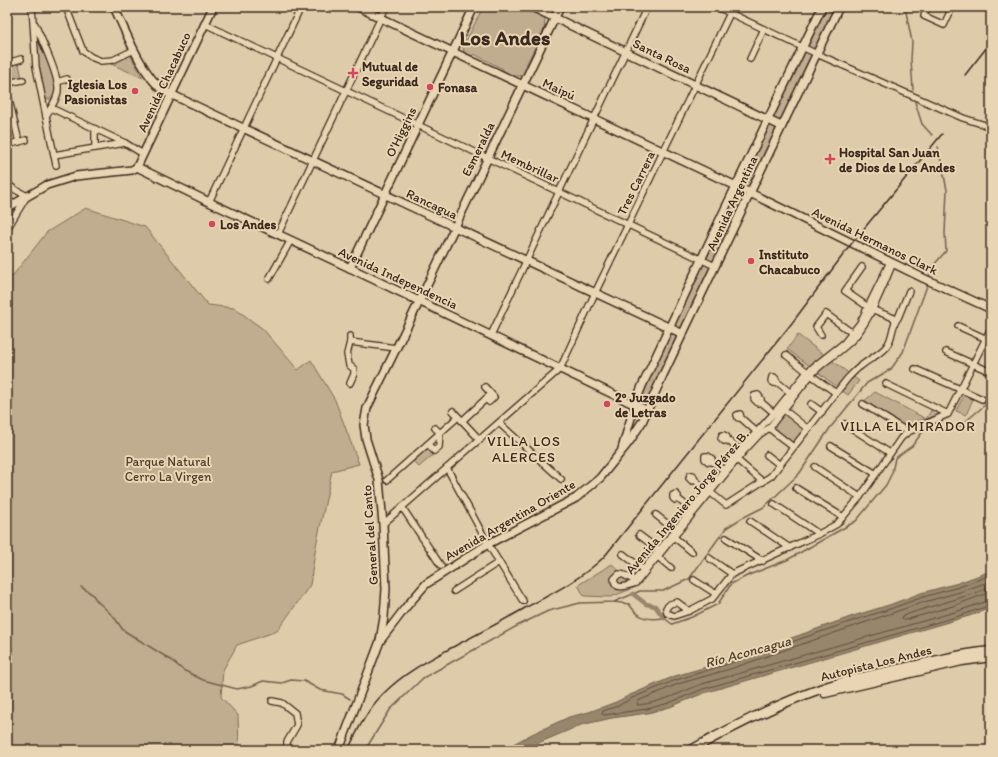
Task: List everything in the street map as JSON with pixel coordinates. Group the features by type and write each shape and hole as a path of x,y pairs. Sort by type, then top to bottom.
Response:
{"highway":[{"name":"Autopista Los Andes","path":"691,750 730,728 810,693 852,679 959,655 991,651"},
{"name":"Autopista Los Andes","path":"771,710 818,694 854,685 962,661 991,657"}],"main road":[{"name":"Rancagua","path":"114,7 134,50 154,82 164,91 683,334"},
{"name":"Avenida Chacabuco","path":"138,167 213,7"},
{"name":"Maipú","path":"358,7 750,193"},
{"name":"O'Higgins","path":"350,268 474,7"},
{"name":"Santa Rosa","path":"532,7 781,126"},
{"name":"Esmeralda","path":"419,302 560,7"},
{"name":"Avenida Argentina","path":"635,404 701,260 822,7"},
{"name":"Avenida Argentina","path":"648,410 781,126 839,7"},
{"path":"546,14 550,23 548,31"},
{"path":"461,34 460,47 468,59"},
{"path":"510,79 518,80 527,75"},
{"path":"7,208 47,185 76,176 132,170 138,167"},
{"name":"Avenida Independencia","path":"138,167 648,410"},
{"name":"Avenida Hermanos Clark","path":"750,193 935,284 991,309"},
{"name":"General del Canto","path":"339,750 380,641 384,617 386,589 383,524 378,480 366,440 364,425 367,408 419,302"},
{"name":"Avenida Argentina Oriente","path":"620,455 635,404"},
{"name":"Avenida Argentina Oriente","path":"380,641 426,584 488,544 576,498 600,478 633,437 648,410"}],"street":[{"path":"32,7 36,67 56,165"},
{"path":"66,7 83,51 91,57 101,61 113,60 134,50"},
{"path":"209,202 300,7"},
{"path":"278,234 386,7"},
{"path":"491,335 647,7"},
{"path":"718,7 802,48 963,118 989,124"},
{"name":"Tres Carrera","path":"560,369 595,293 734,7"},
{"path":"927,7 924,16 944,25 951,10 945,7"},
{"path":"32,18 55,72 59,90 46,116"},
{"name":"Membrillar","path":"205,24 715,266"},
{"path":"750,59 764,29"},
{"path":"7,62 21,59"},
{"path":"57,82 67,79"},
{"path":"7,83 23,80"},
{"path":"7,91 10,115 19,142"},
{"path":"43,100 54,102"},
{"path":"51,108 125,143 144,154"},
{"path":"95,129 95,148"},
{"path":"7,145 26,140"},
{"path":"54,155 125,143"},
{"path":"7,184 27,196 7,229"},
{"path":"269,279 291,240"},
{"name":"Avenida Ingeniero Jorge Pérez B.","path":"792,394 769,428 758,433 740,450 736,459 724,470 709,491 658,557 645,571 635,580 623,574 619,574 614,579 614,582 618,587 636,583 645,571 659,550 675,530 709,491 758,433 774,413 792,394 809,373 837,351 847,346 870,308 892,262"},
{"path":"862,267 845,291 870,308 894,318 895,321"},
{"path":"695,480 726,506 771,476 847,379 860,366 888,345 895,326 895,321 898,318 909,291"},
{"path":"821,335 816,327 826,314 854,334"},
{"path":"958,326 988,340"},
{"path":"689,610 712,599 732,574 820,534 837,524 860,497 901,438 908,432 948,414 973,364 988,340 991,328"},
{"path":"350,383 354,374 354,369 349,365 346,354 350,339 396,348"},
{"path":"946,352 991,372"},
{"path":"786,355 836,393"},
{"path":"915,368 982,399"},
{"path":"383,524 560,369"},
{"path":"776,381 792,394"},
{"path":"886,384 948,414"},
{"path":"387,480 440,433 492,396 485,387"},
{"path":"761,402 774,413"},
{"path":"811,404 822,412"},
{"path":"862,404 908,432"},
{"path":"783,409 808,428"},
{"path":"453,411 480,440"},
{"path":"741,418 758,433"},
{"path":"499,423 561,479"},
{"path":"845,424 890,453"},
{"path":"428,444 434,451 439,446 440,433 435,428"},
{"path":"769,428 793,447"},
{"path":"727,440 740,450"},
{"path":"831,446 876,474"},
{"path":"767,455 780,465"},
{"path":"736,459 763,482"},
{"path":"712,461 724,470"},
{"path":"447,468 488,544 523,601"},
{"path":"815,468 860,497"},
{"path":"796,488 843,517"},
{"path":"678,499 692,510"},
{"path":"774,504 820,534"},
{"path":"402,507 441,566"},
{"path":"656,515 675,530 674,537 692,552"},
{"path":"750,521 790,548"},
{"path":"639,535 659,550"},
{"path":"726,538 763,561"},
{"path":"624,554 645,571"},
{"path":"658,557 670,569"},
{"path":"708,558 732,574"},
{"path":"454,591 499,562"},
{"path":"694,580 716,594"},
{"path":"272,701 282,703 295,713 297,725 287,742 287,750"}],"green space":[{"path":"483,7 521,7 545,18 544,30 522,76 511,76 503,73 503,69 474,54 470,58 464,52 462,41 467,39"},
{"path":"825,7 837,7 647,407 637,403 644,385 732,204"},
{"path":"36,36 52,72 56,90 52,99 46,99 39,66"},
{"path":"130,54 143,78 111,64"},
{"path":"19,64 22,78 7,81 7,67"},
{"name":"Parque Natural Cerro La Virgen","path":"86,208 145,227 208,305 234,308 237,310 263,329 298,370 311,360 335,400 359,464 332,471 316,546 310,585 277,631 237,645 223,670 221,697 238,715 239,750 7,750 7,283 47,232"},
{"path":"798,335 859,381 848,395 787,349"},
{"path":"875,392 926,419 918,421 907,430 863,402"},
{"path":"964,395 973,399 966,415 956,411"},
{"path":"932,409 943,414 926,419"},
{"path":"784,411 805,428 792,444 771,428"},
{"path":"428,447 434,454 419,467 413,461"},
{"path":"612,564 636,587 611,597 584,596 578,585"}],"water":[{"path":"991,571 991,608 969,616 704,693 670,707 648,713 612,718 581,725 522,750 502,750 569,717 589,712 616,702 675,676 727,661 853,616"}],"waterway":[{"path":"905,7 912,42 911,60 913,90"},
{"path":"915,102 922,124 932,135"},
{"path":"929,277 932,267 946,251 945,233 947,190 938,147"},
{"path":"365,750 390,710 423,678 517,626 548,611 580,603 614,602 640,591 663,591 689,579 726,528 764,507 799,474 830,428 867,383 891,369 903,352 928,283"},
{"path":"614,602 629,604 640,616 653,619 664,618 672,624 692,617 718,604 731,584 787,560 856,521 886,485 892,473 895,458 912,446 924,430 959,427 991,400"},
{"path":"81,587 92,594 97,601 114,617 123,630 171,660 183,670 203,680 237,689 252,686 263,681 282,683 291,680 304,681 320,690 342,694 350,699"},
{"path":"633,594 646,604 655,606 664,618"}],"railway":[{"path":"965,75 991,42"},
{"path":"348,750 368,712 392,685 433,658 566,585 586,572 604,557 792,323 852,243 942,134"}],"place":[{"name":"Mutual de Seguridad","path":"353,73"},
{"name":"Fonasa","path":"430,87"},
{"name":"Iglesia Los Pasionistas","path":"135,91"},
{"name":"Hospital San Juan de Dios de Los Andes","path":"830,159"},
{"name":"Los Andes","path":"212,224"},
{"name":"Instituto Chacabuco","path":"751,261"},
{"name":"2º Juzgado de Letras","path":"607,404"}],"district":[{"name":"Los Andes","path":"505,37"},
{"name":"VILLA EL MIRADOR","path":"908,426"},
{"name":"VILLA LOS ALERCES","path":"524,450"}],"water label":[{"name":"Río Aconcagua","path":"748,652"}]}
